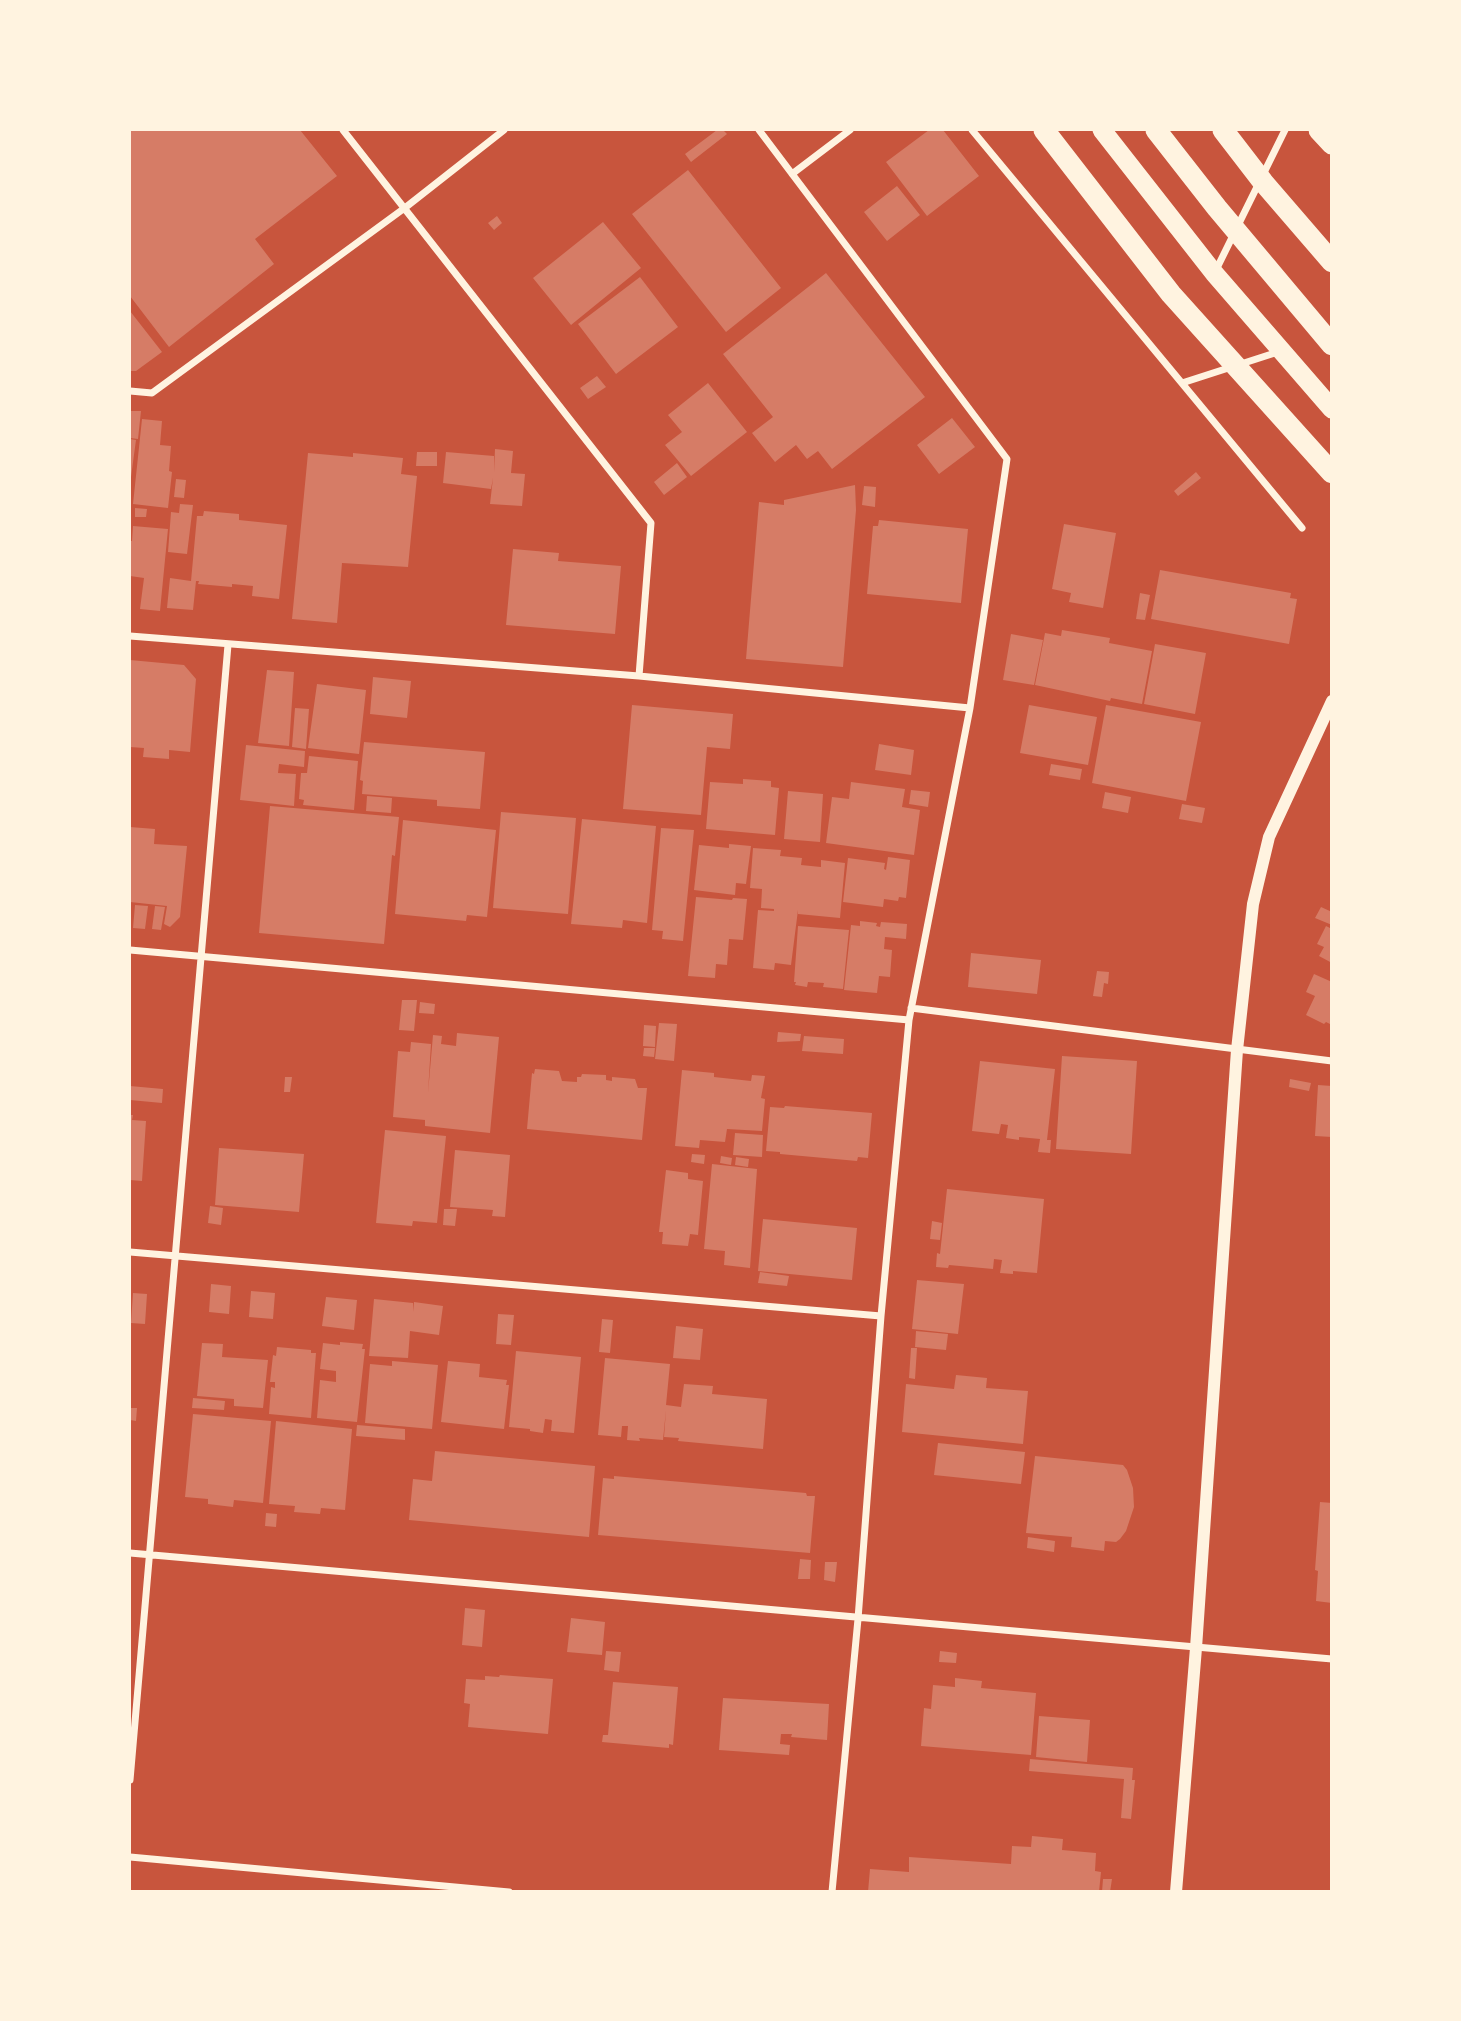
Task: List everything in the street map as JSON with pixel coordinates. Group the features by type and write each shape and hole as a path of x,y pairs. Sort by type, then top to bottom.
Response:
{"highway":[{"path":"1044,130 1171,294 1332,473"},
{"path":"1102,130 1214,273 1332,409"},
{"path":"1156,130 1217,208 1332,345"},
{"path":"1223,130 1263,182 1332,262"},
{"path":"1320,130 1332,145"}],"street":[{"path":"343,130 652,523 639,676"},
{"path":"130,391 152,393 406,207 504,130"},
{"path":"759,130 1007,459 970,708 909,1020 832,1892"},
{"path":"792,174 850,130"},
{"path":"972,130 1302,528"},
{"path":"1214,273 1285,130"},
{"path":"1182,383 1281,352"},
{"path":"130,636 639,676 970,708"},
{"path":"130,1780 173,1255 228,645"},
{"path":"1176,1892 1196,1648 1237,1050 1253,904 1269,837 1332,701"},
{"path":"130,950 909,1020"},
{"path":"911,1007 1332,1061"},
{"path":"130,1252 881,1316"},
{"path":"130,1553 1332,1659"},
{"path":"130,1857 509,1892"}],"building":[{"path":"130,130 300,130 337,176 255,239 274,264 169,347 130,296"},
{"path":"717,130 723,130 727,134 691,162 685,154"},
{"path":"929,130 943,130 979,176 927,216 886,162"},
{"path":"688,170 781,288 726,332 632,214"},
{"path":"897,186 920,215 887,241 864,212"},
{"path":"497,216 502,223 494,230 488,223"},
{"path":"603,222 641,268 571,325 533,278"},
{"path":"826,273 925,397 832,469 818,451 807,459 796,445 775,462 752,433 773,417 723,354"},
{"path":"640,277 678,327 616,374 578,324"},
{"path":"130,311 162,352 136,371 130,371"},
{"path":"597,376 606,387 588,399 580,388"},
{"path":"708,383 747,432 691,476 665,445 682,432 668,415"},
{"path":"130,411 141,411 138,439 130,438"},
{"path":"952,418 975,447 939,474 917,445"},
{"path":"142,419 162,421 160,445 171,446 169,471 172,472 168,508 133,504"},
{"path":"130,439 136,440 131,477 130,477"},
{"path":"495,449 513,451 511,473 525,474 522,506 490,504 493,478 491,489 443,483 446,452 494,456 494,472"},
{"path":"417,452 437,452 437,466 416,466"},
{"path":"308,453 353,457 353,453 403,458 401,474 417,476 408,567 342,563 337,623 292,619"},
{"path":"677,463 687,477 664,495 654,482"},
{"path":"1196,472 1201,478 1178,496 1174,491"},
{"path":"176,479 186,480 184,498 174,497"},
{"path":"855,485 856,510 843,667 746,659 759,502 784,505 784,500"},
{"path":"864,486 876,487 875,507 862,505"},
{"path":"180,504 193,505 187,554 168,552 171,512 179,513"},
{"path":"135,508 147,509 146,517 135,517"},
{"path":"204,511 239,514 239,520 287,525 279,599 252,596 253,586 232,584 232,587 198,584 199,581 196,581 193,610 167,608 170,578 191,581 197,516 203,516"},
{"path":"879,520 968,529 961,603 867,594 873,526 878,526"},
{"path":"1064,524 1116,533 1103,608 1069,602 1071,593 1052,589"},
{"path":"133,526 168,529 160,611 140,609 144,578 130,576"},
{"path":"513,549 559,553 558,561 621,566 615,634 506,625"},
{"path":"1160,570 1291,593 1290,598 1297,599 1289,644 1151,619"},
{"path":"1140,593 1150,595 1145,620 1136,619"},
{"path":"1062,630 1110,638 1109,643 1152,651 1142,704 1111,698 1110,701 1035,685 1045,633 1061,636"},
{"path":"1011,634 1043,640 1034,685 1003,680"},
{"path":"1155,644 1206,653 1195,714 1144,704"},
{"path":"130,660 184,665 196,679 190,752 169,750 169,759 143,757 144,748 130,747"},
{"path":"267,670 294,672 289,746 258,743"},
{"path":"373,677 411,681 407,718 370,714"},
{"path":"317,684 366,690 359,754 308,748"},
{"path":"632,705 733,714 730,749 707,747 701,815 623,809"},
{"path":"1029,705 1097,717 1088,765 1020,753"},
{"path":"1106,705 1201,722 1186,801 1092,783"},
{"path":"295,708 309,709 306,749 292,747"},
{"path":"364,742 485,752 480,809 437,806 437,800 362,794 363,781 360,780"},
{"path":"879,744 914,750 911,775 875,770"},
{"path":"246,745 305,751 304,767 279,764 278,773 296,774 294,806 240,800"},
{"path":"309,756 358,761 354,810 303,805 304,800 299,799 301,773 307,773"},
{"path":"1051,764 1082,769 1080,780 1049,775"},
{"path":"743,779 771,781 771,787 779,788 775,835 706,829 710,782 743,784"},
{"path":"851,782 905,789 902,807 920,810 914,855 826,843 832,797 849,799"},
{"path":"911,790 930,792 928,807 909,804"},
{"path":"788,791 823,794 820,842 784,839"},
{"path":"1105,792 1131,797 1128,813 1102,808"},
{"path":"367,796 392,798 391,813 366,811"},
{"path":"1182,804 1205,808 1202,823 1179,819"},
{"path":"270,806 399,817 395,856 392,855 384,944 259,933"},
{"path":"501,812 576,818 568,914 493,908"},
{"path":"582,819 656,826 647,923 623,920 622,928 571,924"},
{"path":"403,820 496,830 487,917 467,915 466,921 395,914"},
{"path":"130,827 155,829 154,844 187,846 180,917 170,927 164,924 167,906 130,902"},
{"path":"661,828 694,830 683,941 662,939 663,931 652,930"},
{"path":"729,844 751,846 746,884 736,883 735,895 694,890 699,845 729,848"},
{"path":"753,848 781,850 780,856 802,858 801,865 821,867 821,860 845,863 840,918 798,914 798,910 791,965 775,963 774,970 753,968 758,910 774,909 761,908 762,889 750,888"},
{"path":"888,857 910,860 906,898 899,897 898,901 884,899 883,907 843,902 848,858 885,863 886,870"},
{"path":"696,897 747,899 743,940 729,939 727,965 716,964 715,978 688,976"},
{"path":"135,905 148,906 145,929 133,928"},
{"path":"155,906 165,907 161,930 152,929"},
{"path":"1321,907 1332,912 1332,925 1315,918"},
{"path":"860,921 877,923 876,926 880,927 881,922 907,924 906,939 885,937 884,949 892,950 890,977 879,976 877,993 844,990 851,925 860,926"},
{"path":"798,926 849,930 843,989 823,987 824,983 808,982 807,987 795,985"},
{"path":"1326,926 1332,929 1332,963 1319,956 1324,947 1317,944"},
{"path":"971,953 1041,960 1037,994 968,987"},
{"path":"1097,971 1109,972 1108,984 1104,983 1102,997 1093,996"},
{"path":"1314,974 1332,982 1332,1025 1306,1015 1315,996 1306,992"},
{"path":"402,1000 417,1000 414,1031 399,1030"},
{"path":"420,1002 435,1004 434,1014 419,1013"},
{"path":"659,1023 677,1024 674,1061 655,1059"},
{"path":"644,1025 656,1026 655,1047 643,1046"},
{"path":"778,1032 801,1034 800,1041 777,1042"},
{"path":"457,1033 499,1037 490,1133 425,1126 425,1120 393,1117 398,1051 410,1052 411,1042 431,1044 428,1093 433,1035 442,1036 441,1044 456,1046"},
{"path":"804,1036 844,1039 843,1054 802,1051"},
{"path":"644,1048 655,1048 654,1057 643,1056"},
{"path":"1062,1056 1137,1061 1131,1154 1056,1149"},
{"path":"980,1061 1055,1069 1047,1140 1051,1140 1050,1153 1038,1152 1040,1139 1006,1138 1008,1125 1001,1124 999,1134 972,1131"},
{"path":"535,1069 559,1071 562,1081 577,1082 577,1077 582,1074 606,1075 606,1080 612,1081 612,1077 635,1079 638,1088 647,1088 642,1140 527,1129 532,1073 534,1074"},
{"path":"682,1070 751,1081 752,1075 765,1076 761,1098 765,1099 762,1131 727,1129 725,1142 700,1140 699,1148 675,1146"},
{"path":"285,1077 292,1077 290,1092 284,1092"},
{"path":"1290,1079 1311,1083 1309,1091 1289,1087"},
{"path":"1318,1085 1332,1086 1332,1137 1315,1136"},
{"path":"130,1086 163,1089 162,1103 130,1100"},
{"path":"770,1107 872,1113 868,1158 858,1157 857,1161 766,1151"},
{"path":"130,1115 133,1115 132,1120 146,1121 142,1181 130,1180"},
{"path":"385,1130 446,1136 437,1223 413,1221 412,1226 376,1223"},
{"path":"735,1133 763,1135 762,1157 733,1155"},
{"path":"219,1148 304,1154 299,1212 215,1205"},
{"path":"455,1150 510,1155 505,1217 492,1216 493,1210 450,1207"},
{"path":"692,1154 705,1155 704,1164 691,1162"},
{"path":"721,1156 732,1158 731,1165 720,1163"},
{"path":"736,1157 749,1159 748,1167 735,1165"},
{"path":"712,1164 757,1169 750,1268 724,1265 725,1251 704,1249"},
{"path":"666,1170 688,1173 688,1179 703,1181 698,1235 690,1234 688,1246 662,1244 663,1232 659,1232"},
{"path":"947,1189 1044,1199 1037,1273 1000,1273 1002,1260 994,1259 993,1269 949,1265 948,1268 936,1267 937,1253 940,1254"},
{"path":"210,1206 223,1208 221,1225 208,1223"},
{"path":"444,1209 457,1209 455,1226 443,1225"},
{"path":"763,1219 857,1228 852,1280 758,1271"},
{"path":"932,1221 942,1223 940,1240 930,1239"},
{"path":"760,1272 789,1276 787,1286 758,1283"},
{"path":"917,1280 964,1284 958,1334 912,1329"},
{"path":"211,1284 231,1286 229,1314 209,1312"},
{"path":"251,1291 275,1293 273,1319 249,1317"},
{"path":"133,1293 147,1294 145,1324 131,1323"},
{"path":"326,1297 357,1300 354,1330 322,1326"},
{"path":"374,1299 413,1303 413,1312 414,1302 443,1306 439,1335 410,1331 408,1358 369,1356"},
{"path":"498,1314 514,1315 511,1345 496,1344"},
{"path":"602,1319 613,1320 610,1353 599,1352"},
{"path":"676,1326 703,1329 700,1360 673,1358"},
{"path":"916,1331 948,1334 946,1350 915,1347"},
{"path":"340,1342 363,1344 362,1349 365,1349 357,1422 317,1418 320,1380 336,1382 336,1371 320,1369 323,1343 340,1345"},
{"path":"202,1343 223,1344 222,1357 268,1360 263,1408 234,1406 234,1399 197,1396"},
{"path":"277,1347 311,1350 311,1353 316,1353 311,1418 269,1414 271,1387 275,1388 275,1382 270,1382 273,1355 276,1356"},
{"path":"911,1348 917,1348 915,1379 909,1378"},
{"path":"516,1351 581,1357 574,1433 551,1431 552,1420 545,1419 543,1433 509,1427"},
{"path":"605,1358 670,1364 666,1405 681,1407 684,1384 713,1386 712,1394 767,1399 763,1449 678,1441 679,1438 664,1437 666,1410 663,1440 627,1440 628,1426 622,1426 621,1437 598,1435"},
{"path":"392,1361 438,1365 432,1429 365,1423 370,1364 392,1366"},
{"path":"448,1361 480,1364 479,1377 507,1380 506,1385 509,1385 504,1429 441,1422"},
{"path":"956,1375 987,1378 986,1388 1028,1391 1023,1444 902,1432 906,1384 954,1389"},
{"path":"193,1398 225,1401 224,1410 192,1408"},
{"path":"130,1408 137,1408 136,1421 130,1420"},
{"path":"193,1414 271,1421 263,1503 234,1500 233,1507 208,1504 208,1499 185,1497"},
{"path":"276,1421 352,1429 345,1510 321,1508 320,1514 294,1512 295,1506 269,1504"},
{"path":"357,1425 405,1429 405,1440 356,1436"},
{"path":"938,1443 1025,1452 1021,1484 934,1475"},
{"path":"435,1451 595,1466 589,1537 409,1520 413,1479 432,1481"},
{"path":"1035,1456 1123,1465 1133,1488 1134,1507 1126,1531 1120,1539 1116,1542 1105,1541 1104,1551 1071,1547 1072,1537 1026,1533"},
{"path":"614,1476 815,1496 810,1553 598,1535 603,1478 614,1479"},
{"path":"1320,1502 1332,1503 1332,1603 1316,1601 1318,1571 1315,1570"},
{"path":"266,1513 277,1514 276,1527 265,1526"},
{"path":"1028,1537 1055,1541 1054,1552 1027,1548"},
{"path":"800,1559 811,1560 810,1579 798,1579"},
{"path":"825,1562 837,1562 835,1582 824,1580"},
{"path":"465,1608 485,1610 482,1647 462,1645"},
{"path":"571,1618 605,1622 602,1655 567,1652"},
{"path":"606,1651 621,1652 619,1672 604,1670"},
{"path":"940,1651 957,1653 956,1663 939,1662"},
{"path":"485,1676 553,1679 548,1734 468,1727 470,1704 464,1703 466,1679 485,1680"},
{"path":"955,1678 982,1681 981,1688 1036,1693 1031,1755 921,1746 924,1708 931,1709 933,1685 955,1687"},
{"path":"613,1682 678,1687 673,1745 669,1744 669,1748 602,1742 603,1735 608,1735"},
{"path":"723,1698 829,1704 827,1740 781,1734 780,1744 790,1745 789,1755 719,1750"},
{"path":"1039,1716 1090,1720 1087,1762 1036,1757"},
{"path":"1030,1759 1133,1768 1132,1780 1135,1780 1131,1819 1121,1818 1124,1779 1029,1771"},
{"path":"1032,1836 1063,1839 1062,1850 1096,1853 1095,1871 1101,1872 1099,1892 868,1892 870,1869 909,1872 909,1857 1011,1864 1012,1846 1031,1847"},
{"path":"1103,1879 1112,1879 1110,1892 1102,1892"}]}
